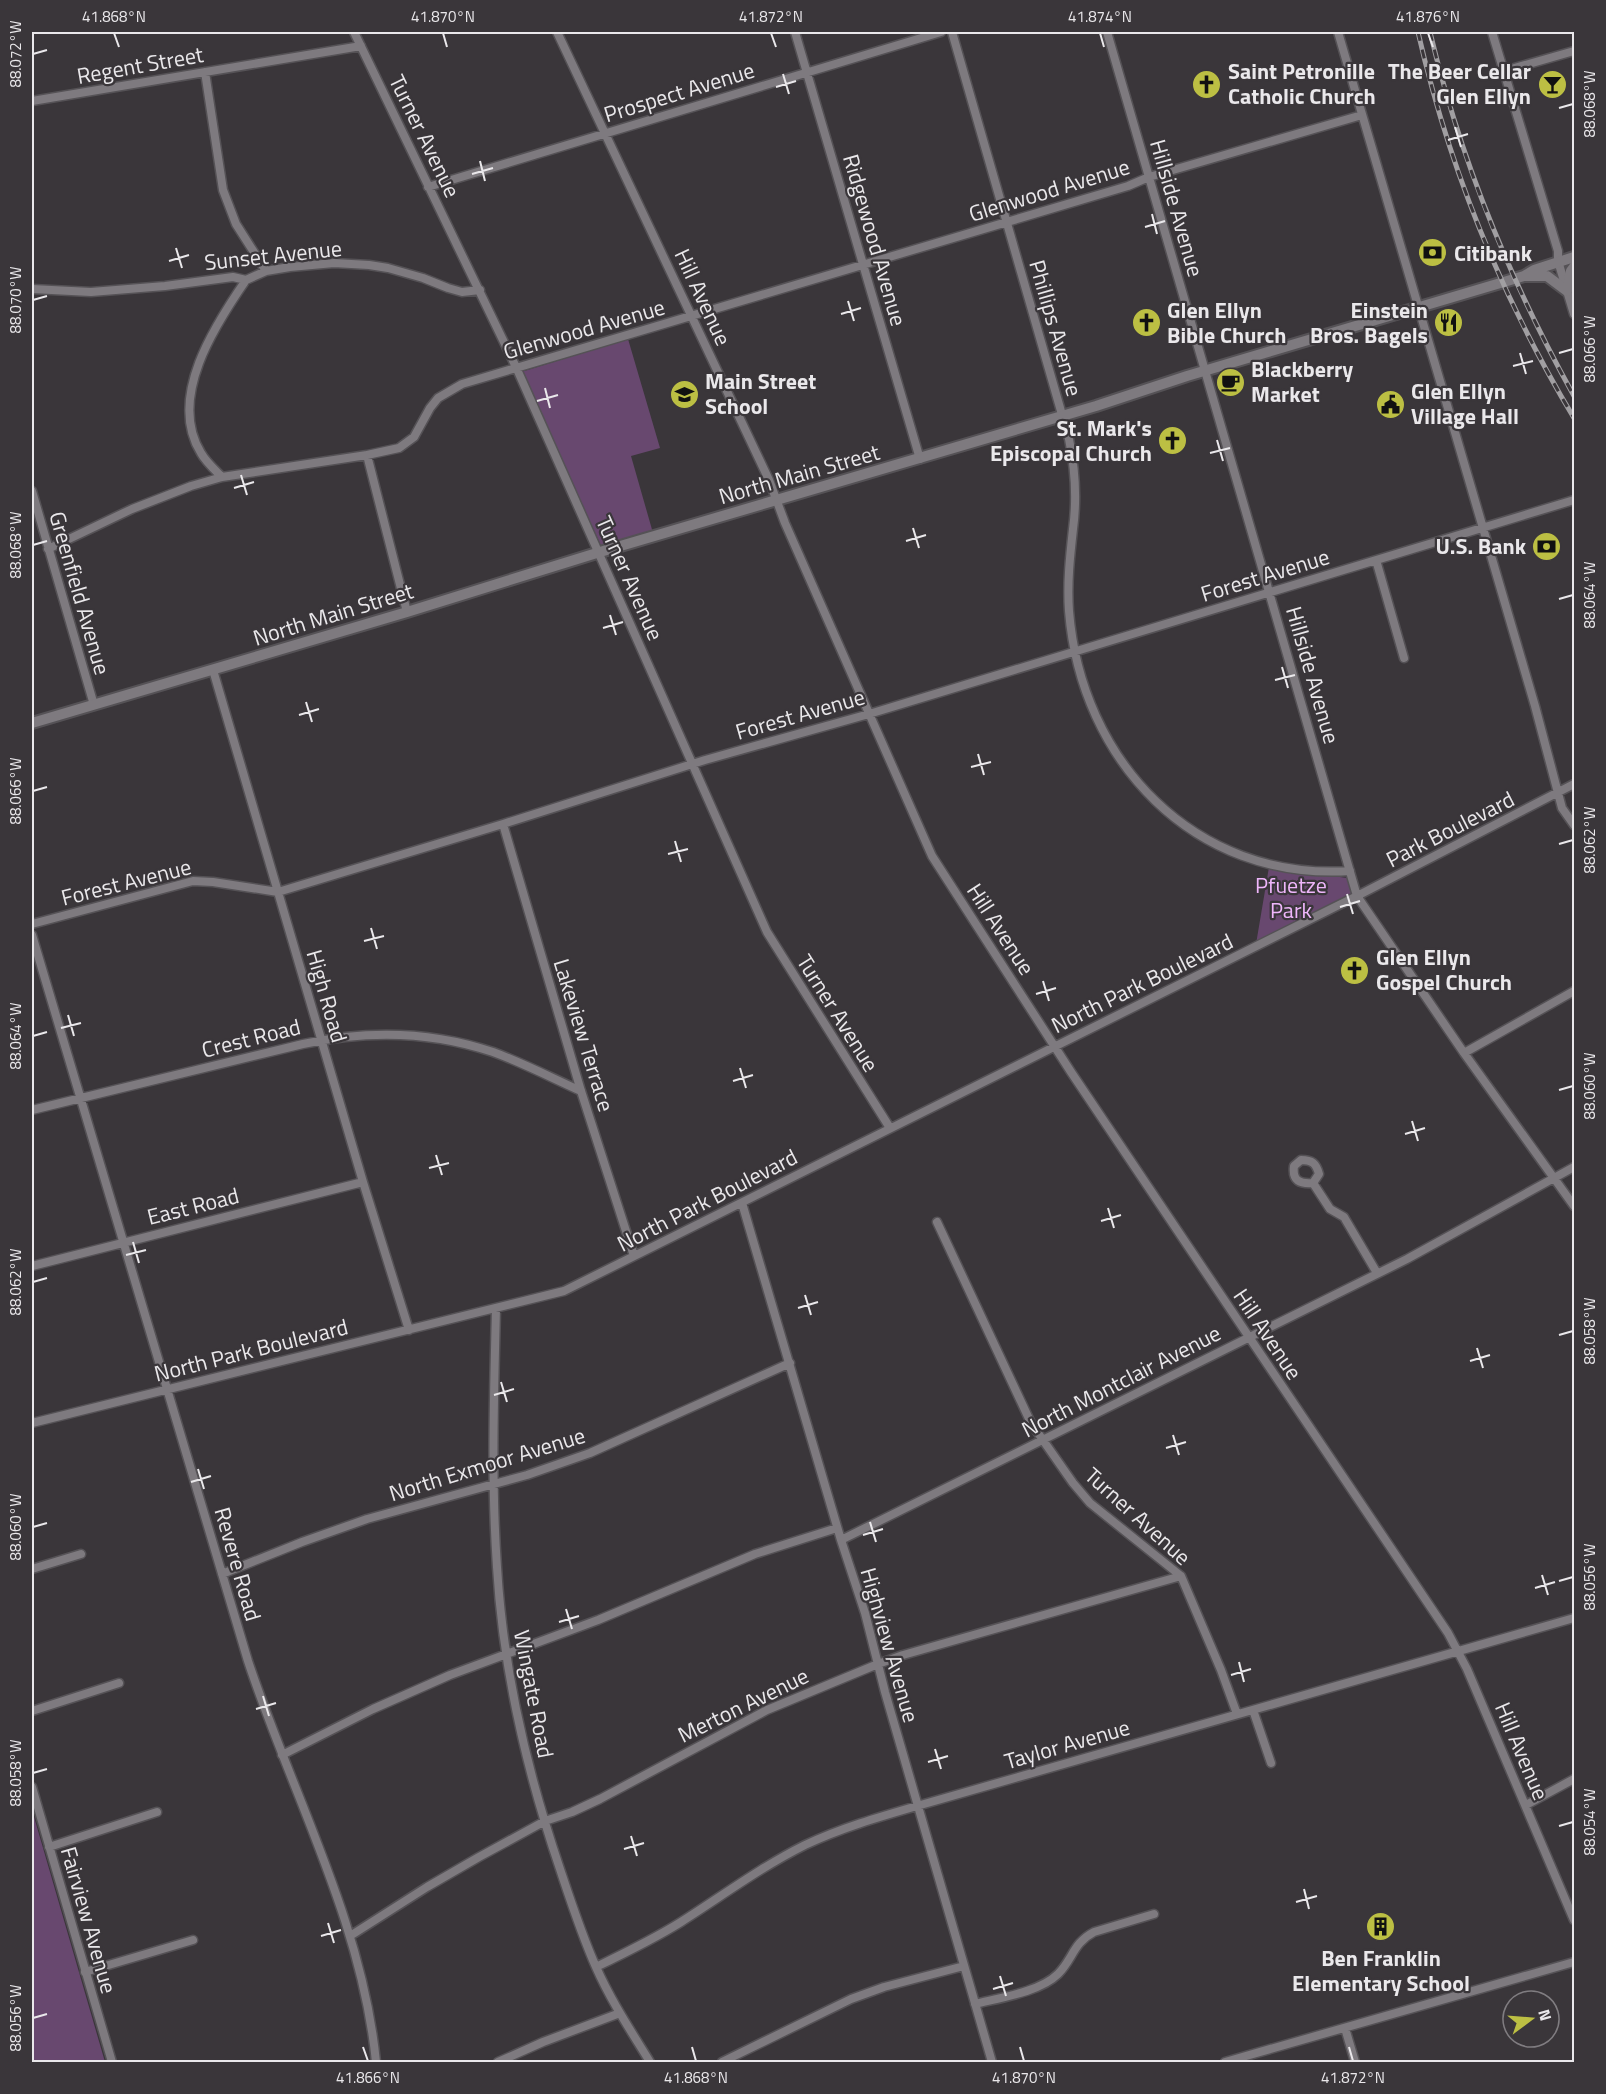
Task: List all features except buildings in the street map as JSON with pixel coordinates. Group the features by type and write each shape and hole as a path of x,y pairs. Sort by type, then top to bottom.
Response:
{"street":[{"name":"Turner Avenue","path":"354,32 516,367 767,932 890,1128"},
{"name":"Hill Avenue","path":"557,32 769,480 932,856 1249,1337 1448,1633 1467,1669 1575,1920"},
{"name":"Ridgewood Avenue","path":"795,32 920,459"},
{"name":"Prospect Avenue","path":"428,187 941,32"},
{"name":"Phillips Avenue","path":"952,32 1071,448 1075,477 1068,588 1074,652 1088,698 1107,740 1134,779 1171,816 1203,839 1258,861 1320,873 1350,871"},
{"name":"Hillside Avenue","path":"1107,32 1357,896 1464,1053 1575,1206"},
{"path":"1338,32 1562,808 1575,825"},
{"path":"1492,32 1575,314"},
{"name":"Regent Street","path":"32,101 361,46"},
{"path":"1504,70 1575,51"},
{"path":"205,72 223,190 236,224 266,272"},
{"name":"Glenwood Avenue","path":"48,549 125,512 191,486 222,477 368,455 399,448 414,437 430,408 448,391 462,384 1362,115"},
{"name":"North Main Street","path":"32,723 1063,416 1524,276 1558,261 1575,257"},
{"name":"Sunset Avenue","path":"32,289 91,292 165,286 233,277 246,280 266,272 290,267 334,263 369,265 404,272 462,292 480,290"},
{"path":"1567,291 1571,271 1575,267"},
{"path":"1524,276 1548,276 1567,291"},
{"path":"222,477 201,454 194,439 190,419 191,397 209,337 246,280"},
{"path":"368,455 407,612"},
{"name":"Greenfield Avenue","path":"32,491 94,705"},
{"name":"Forest Avenue","path":"32,924 193,881 278,892 693,764 869,714 1575,501"},
{"path":"1376,560 1404,658"},
{"name":"High Road","path":"213,670 363,1182 409,1330"},
{"path":"1559,794 1575,784"},
{"name":"Park Boulevard","path":"1357,896 1559,794"},
{"name":"Lakeview Terrace","path":"503,824 581,1091 634,1256"},
{"name":"North Park Boulevard","path":"32,1423 564,1291 1357,896"},
{"name":"Revere Road","path":"32,935 254,1681 332,1882 350,1936 369,2012 376,2062"},
{"path":"1464,1053 1575,991"},
{"name":"Crest Road","path":"32,1110 339,1036 386,1034 438,1038 493,1053 581,1091"},
{"name":"North Montclair Avenue","path":"841,1540 1416,1254 1575,1167"},
{"name":"East Road","path":"32,1266 363,1182"},
{"path":"1313,1183 1330,1209 1344,1217 1377,1273"},
{"name":"Highview Avenue","path":"742,1203 837,1528 865,1613 917,1806 992,2062"},
{"name":"Turner Avenue","path":"938,1221 1031,1423 1072,1483 1090,1503 1181,1576 1237,1714"},
{"name":"Wingate Road","path":"496,1308 494,1483 497,1570 506,1654 524,1742 569,1898 596,1967 620,2013 650,2062"},
{"name":"North Exmoor Avenue","path":"222,1574 367,1519 553,1467 590,1453 790,1363"},
{"path":"282,1755 396,1698 598,1620 755,1554 837,1528"},
{"path":"32,1569 81,1554"},
{"name":"Merton Avenue","path":"350,1936 427,1887 545,1821 600,1799 767,1710 903,1655 1181,1576"},
{"name":"Taylor Avenue","path":"596,1967 664,1932 746,1878 806,1845 838,1832 917,1806 1575,1618"},
{"path":"32,1711 119,1683"},
{"path":"1253,1710 1271,1763"},
{"path":"1526,1805 1575,1779"},
{"name":"Fairview Avenue","path":"32,1787 112,2062"},
{"path":"49,1847 157,1812"},
{"path":"975,2004 1041,1986 1056,1976 1085,1937 1094,1932 1155,1914"},
{"path":"85,1972 193,1940"},
{"path":"1225,2062 1575,1962"},
{"path":"722,2062 851,1999 884,1987 964,1966"},
{"path":"498,2062 620,2013"},
{"path":"1345,2028 1355,2062"}],"green space":[{"path":"628,339 660,448 631,456 653,533 602,548 521,372"},
{"name":"Pfuetze Park","path":"1269,867 1347,878 1352,896 1256,944"},
{"path":"32,1810 105,2062 32,2062"}],"railway":[{"path":"1418,32 1445,133 1481,231 1524,326 1574,418"},
{"path":"1430,32 1456,127 1489,219 1528,308 1574,396"}],"place":[{"name":"Saint Petronille Catholic Church","path":"1207,84"},
{"name":"The Beer Cellar Glen Ellyn","path":"1552,84"},
{"name":"Citibank","path":"1433,253"},
{"name":"Glen Ellyn Bible Church","path":"1146,323"},
{"name":"Einstein Bros. Bagels","path":"1449,323"},
{"name":"Blackberry Market","path":"1230,382"},
{"name":"Main Street School","path":"684,394"},
{"name":"Glen Ellyn Village Hall","path":"1390,404"},
{"name":"St. Mark's Episcopal Church","path":"1173,441"},
{"name":"U.S. Bank","path":"1547,546"},
{"name":"Glen Ellyn Gospel Church","path":"1355,970"},
{"name":"Ben Franklin Elementary School","path":"1381,1926"}]}
